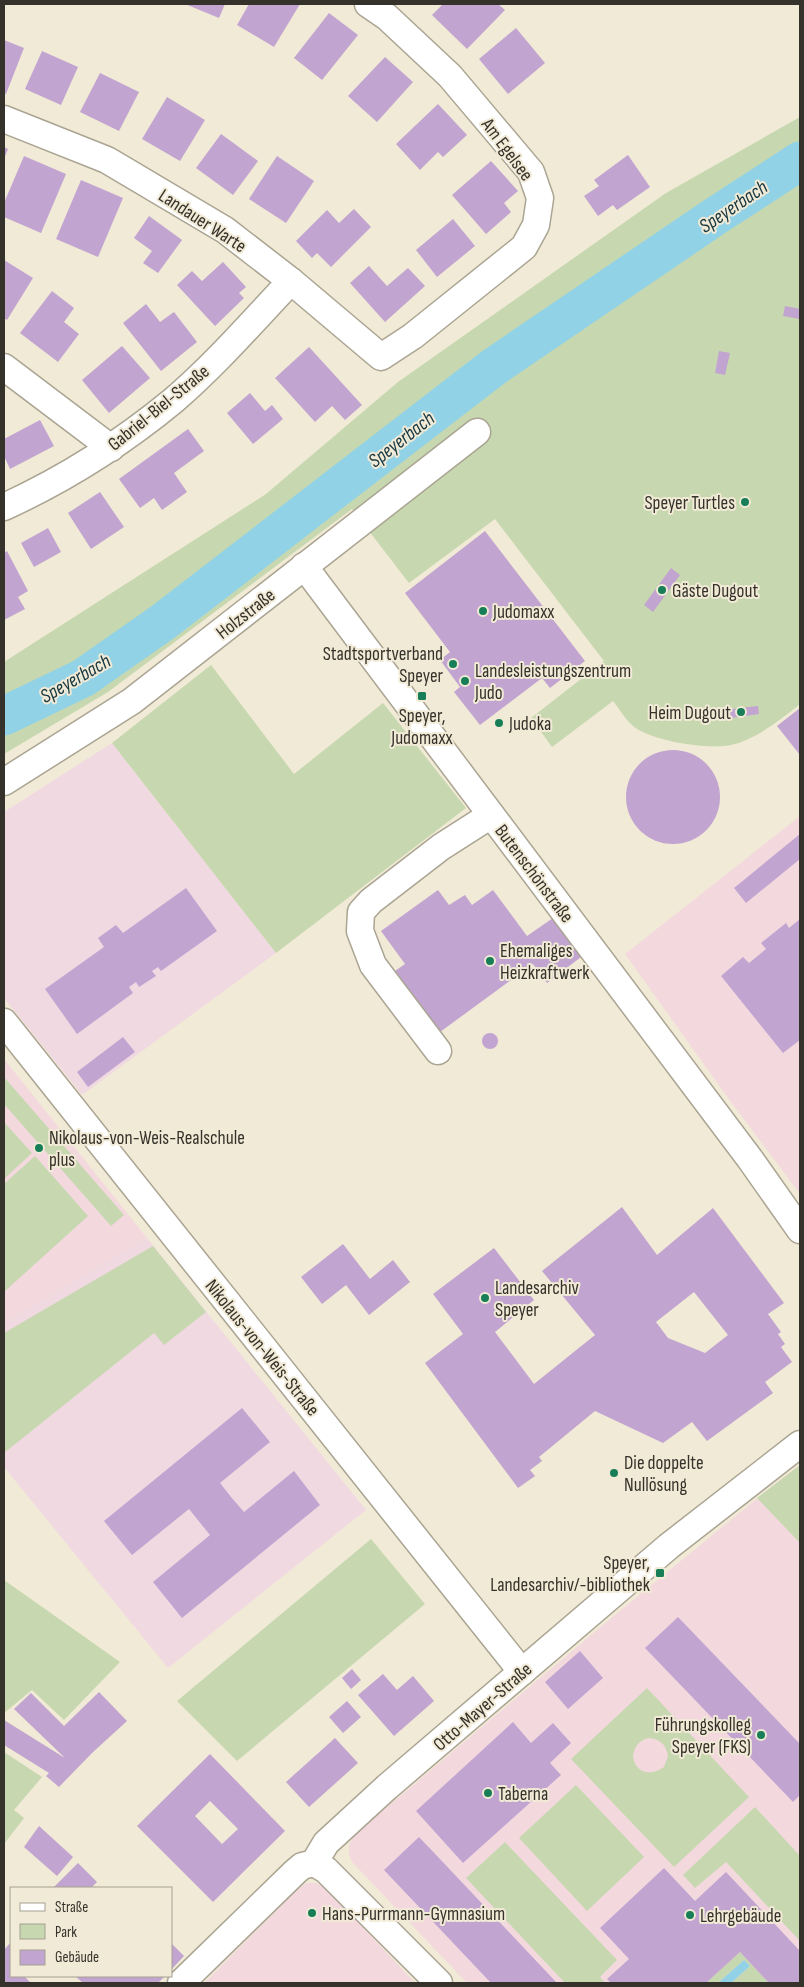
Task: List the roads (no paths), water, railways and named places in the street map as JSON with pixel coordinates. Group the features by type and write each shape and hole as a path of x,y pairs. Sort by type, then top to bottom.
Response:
{"street":[{"name":"Am Egelsee","path":"368,4 387,17 450,76 531,172 540,198 536,225 524,247 413,336 381,357"},
{"name":"Landauer Warte","path":"4,120 107,160 224,230 291,281 381,357"},
{"name":"Gabriel-Biel-Straße","path":"4,507 29,496 111,448 175,399 232,344 291,281"},
{"path":"4,367 111,448"},
{"name":"Holzstraße","path":"4,782 132,701 477,432"},
{"name":"Butenschönstraße","path":"304,566 750,1160 800,1230"},
{"path":"438,1051 373,965 360,931 361,912 371,901 441,847 491,815"},
{"name":"Nikolaus-von-Weis-Straße","path":"4,1022 522,1672"},
{"name":"Otto-Mayer-Straße","path":"314,1863 326,1843 387,1787 669,1546 800,1444"},
{"path":"181,1983 294,1872 302,1866 314,1863 326,1870 439,1983"}],"water":[{"path":"744,1960 750,1966 731,1983 718,1983"}],"waterway":[{"name":"Speyerbach","path":"4,716 83,678 163,622 495,366 800,161"}],"place":[{"name":"Speyer Turtles","path":"745,502"},
{"name":"Gäste Dugout","path":"662,590"},
{"name":"Judomaxx","path":"483,611"},
{"name":"Stadtsportverband Speyer","path":"453,664"},
{"name":"Landesleistungszentrum Judo","path":"465,681"},
{"name":"Speyer, Judomaxx","path":"422,696"},
{"name":"Heim Dugout","path":"741,712"},
{"name":"Judoka","path":"499,723"},
{"name":"Ehemaliges Heizkraftwerk","path":"490,961"},
{"name":"Nikolaus-von-Weis-Realschule plus","path":"39,1148"},
{"name":"Landesarchiv Speyer","path":"485,1298"},
{"name":"Die doppelte Nullösung","path":"614,1473"},
{"name":"Speyer, Landesarchiv/-bibliothek","path":"660,1573"},
{"name":"Führungskolleg Speyer (FKS)","path":"761,1735"},
{"name":"Taberna","path":"488,1793"},
{"name":"Hans-Purrmann-Gymnasium","path":"312,1913"},
{"name":"Lehrgebäude","path":"690,1915"}]}
